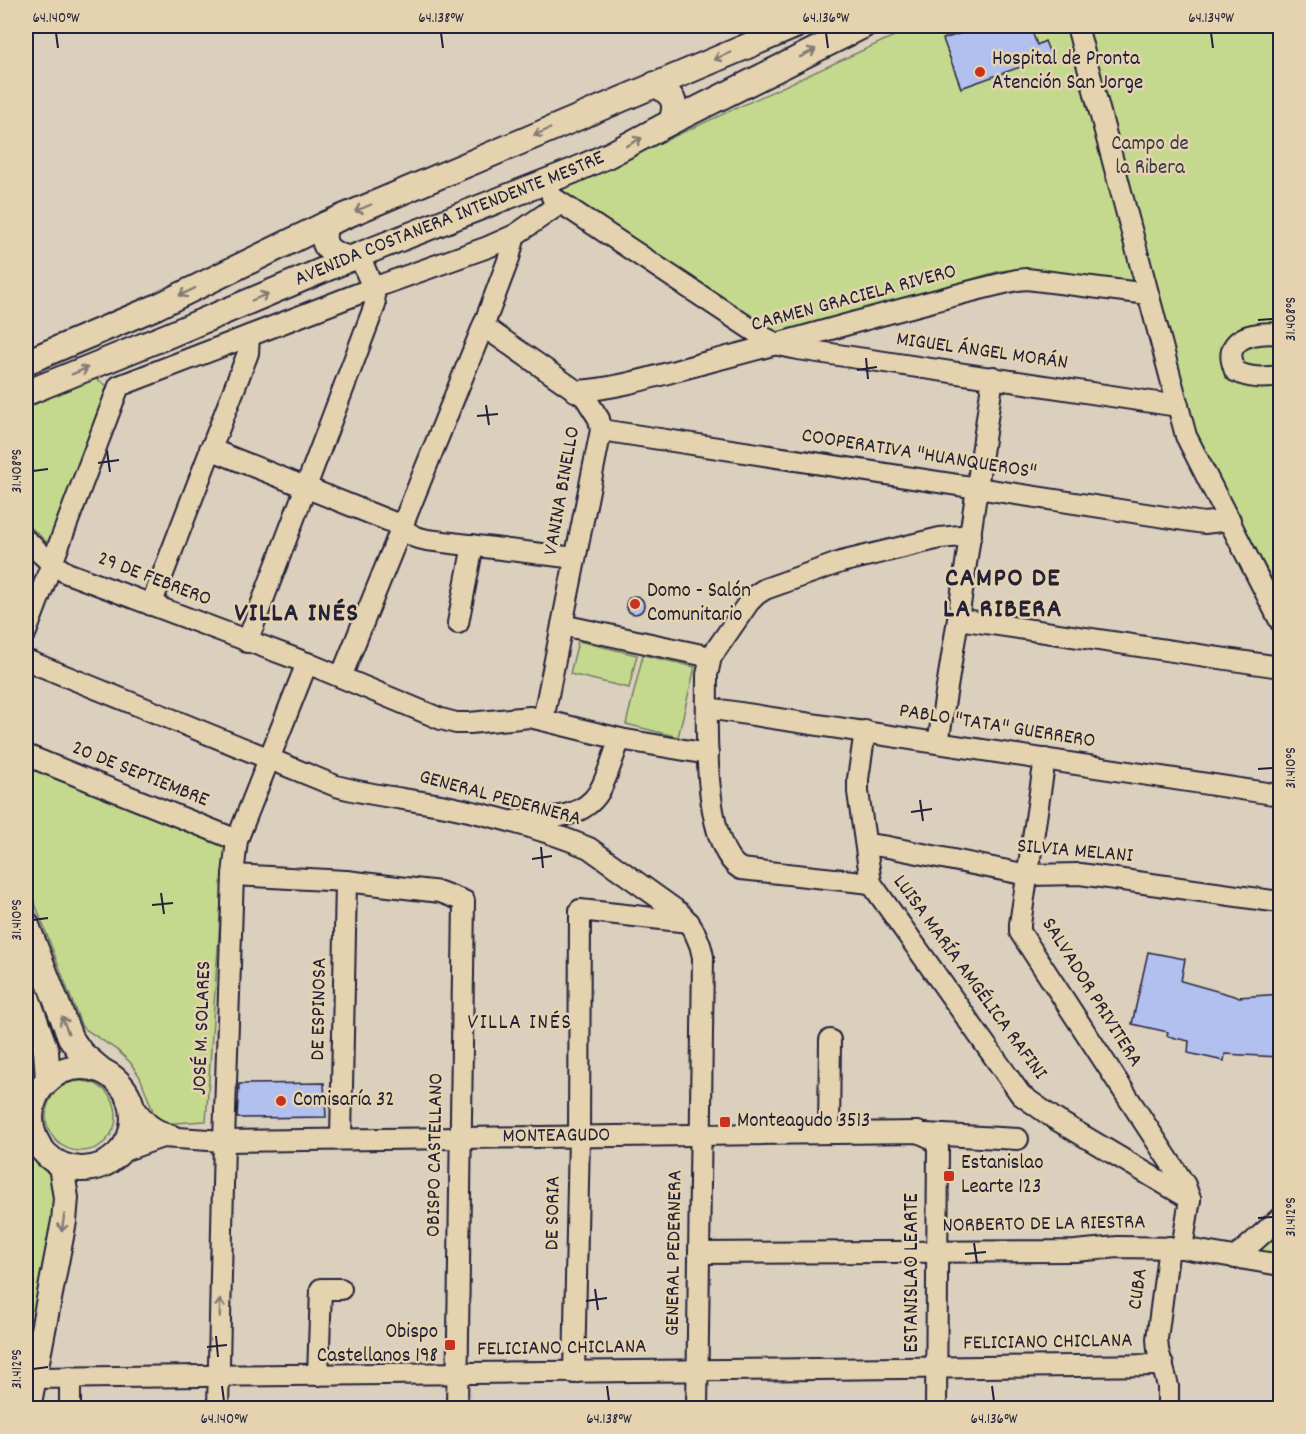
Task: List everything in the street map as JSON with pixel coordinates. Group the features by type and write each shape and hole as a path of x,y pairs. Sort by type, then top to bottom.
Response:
{"main road":[{"name":"AVENIDA COSTANERA INTENDENTE MESTRE","path":"26,362 147,312 326,224 795,26"},
{"name":"AVENIDA COSTANERA INTENDENTE MESTRE","path":"26,393 354,257 609,155 863,26"},
{"path":"655,84 670,94 675,102 671,122"},
{"path":"326,224 323,234 328,250 336,255 354,257"},
{"path":"26,923 70,1037 81,1053 114,1078 125,1090 132,1104 134,1120 131,1136 123,1150 111,1162 95,1168 77,1170 61,1166 46,1156 29,1135 31,1108 37,1093 48,1080 60,1072 87,1067 101,1070"},
{"path":"26,994 45,1051 48,1080"},
{"path":"28,1408 64,1221 66,1198 61,1166"}],"street":[{"path":"1077,26 1189,442 1281,621"},
{"path":"535,186 763,337 779,345"},
{"path":"26,633 119,386 373,288 488,247 515,235 561,204"},
{"path":"515,235 483,326 341,677 441,719 456,723 530,717 620,739 708,754"},
{"path":"488,247 500,250 507,263"},
{"path":"248,642 375,304 373,288 354,257"},
{"name":"CARMEN GRACIELA RIVERO","path":"575,391 614,386 779,345 1017,280 1027,279 1148,294"},
{"name":"VANINA BINELLO","path":"483,326 591,404 600,425 543,720"},
{"path":"836,329 833,342 843,356"},
{"path":"1281,334 1257,334 1239,341 1232,351 1232,361 1235,371 1245,376 1265,378 1281,376"},
{"path":"151,605 248,353 249,336"},
{"name":"MIGUEL ÁNGEL MORÁN","path":"779,345 1178,406"},
{"path":"938,743 993,377"},
{"path":"600,425 604,402 614,386"},
{"name":"COOPERATIVA \"HUANQUEROS\"","path":"600,425 977,489 1204,523 1230,520"},
{"path":"210,449 392,522 415,537 575,558"},
{"path":"871,883 741,869 732,863 723,849 709,787 707,675 711,657 749,602 765,589 841,562 940,538 971,535"},
{"name":"29 DE FEBRERO","path":"26,540 51,563 67,573 341,677"},
{"path":"458,622 473,545"},
{"path":"958,619 1281,667"},
{"path":"562,625 711,657"},
{"name":"GENERAL PEDERNERA","path":"26,660 269,760 350,790 448,807 504,821 589,848 680,913 689,922 699,940 704,957 697,1408"},
{"name":"JOSÉ M. SOLARES","path":"218,1408 224,1141 233,875 237,840 307,663"},
{"name":"PABLO \"TATA\" GUERRERO","path":"707,708 1281,795"},
{"name":"LUISA MARÍA AMGÉLICA RAFINI","path":"865,731 858,786 871,883 1021,1095 1055,1119 1190,1199"},
{"path":"504,821 552,818 574,812 589,804 599,792 620,739"},
{"name":"20 DE SEPTIEMBRE","path":"26,755 237,840"},
{"name":"SALVADOR PRIVITERA","path":"1045,759 1020,932 1185,1185 1190,1199"},
{"name":"SILVIA MELANI","path":"866,844 888,846 1028,875 1080,874 1281,902"},
{"path":"233,875 346,881"},
{"name":"OBISPO CASTELLANO","path":"346,881 440,892 464,901 458,1408"},
{"name":"DE ESPINOSA","path":"341,1138 346,881"},
{"name":"DE SORIA","path":"574,1372 579,1137 580,910 689,922"},
{"path":"829,1133 830,1040"},
{"name":"MONTEAGUDO","path":"132,1104 144,1121 158,1131 178,1138"},
{"name":"MONTEAGUDO","path":"123,1150 162,1137 224,1141 918,1132 929,1137 1018,1139"},
{"name":"ESTANISLAO LEARTE","path":"929,1137 938,1148 936,1408"},
{"name":"CUBA","path":"1168,1408 1168,1386 1157,1339 1176,1248 1190,1199"},
{"path":"1235,1258 1281,1218"},
{"name":"NORBERTO DE LA RIESTRA","path":"699,1253 1075,1251 1118,1247 1176,1248 1281,1265"},
{"path":"318,1375 321,1289 341,1289"},
{"name":"FELICIANO CHICLANA","path":"34,1378 1163,1365"},
{"path":"70,1377 70,1408"}],"green space":[{"name":"Campo de la Ribera","path":"916,26 1280,26 1280,595 1198,439 1157,291 1041,270 1000,271 778,336 557,190"},
{"path":"91,375 110,388 48,543 26,523 26,409"},
{"path":"578,641 637,655 629,688 570,674"},
{"path":"643,655 695,667 678,737 626,724"},
{"path":"26,762 225,847 206,1121 158,1124 140,1077 130,1062 117,1050 82,1027 26,880"},
{"path":"81,1081 100,1087 110,1097 116,1116 110,1135 100,1145 81,1151 62,1145 52,1135 46,1116 52,1097 62,1087"},
{"path":"32,1134 46,1156 61,1166 26,1408 26,1135"},
{"path":"1280,1222 1280,1260 1243,1254"}],"building":[{"name":"Hospital de Pronta Atención San Jorge","path":"966,26 1030,26 1037,45 1045,41 1051,56 961,88 943,39 968,31"},
{"name":"Domo - Salón Comunitario","path":"635,596 641,599 644,605 641,611 635,614 629,611 626,605 629,599"},
{"path":"1148,952 1185,959 1181,981 1238,997 1281,994 1281,1057 1225,1054 1224,1061 1188,1053 1189,1041 1167,1036 1168,1032 1132,1024"},
{"name":"Comisaría 32","path":"324,1083 326,1117 237,1118 239,1084"}],"place":[{"name":"Hospital de Pronta Atención San Jorge","path":"980,72"},
{"name":"Domo - Salón Comunitario","path":"635,604"},
{"name":"Comisaría 32","path":"281,1101"},
{"name":"Monteagudo 3513","path":"725,1122"},
{"name":"Estanislao Learte 123","path":"949,1176"},
{"name":"Obispo Castellanos 198","path":"450,1345"}],"district":[{"name":"CAMPO DE LA RIBERA","path":"1003,594"},
{"name":"VILLA INÉS","path":"297,614"},
{"name":"VILLA INÉS","path":"520,1023"}]}
